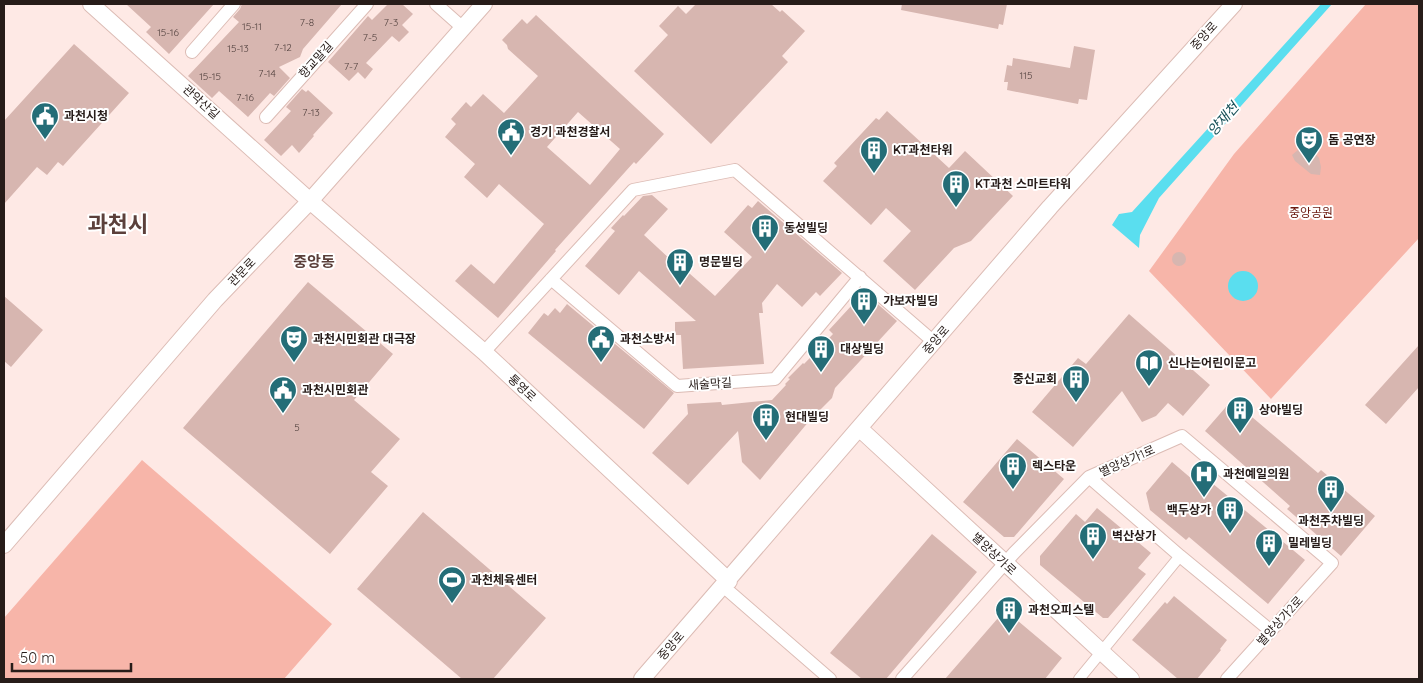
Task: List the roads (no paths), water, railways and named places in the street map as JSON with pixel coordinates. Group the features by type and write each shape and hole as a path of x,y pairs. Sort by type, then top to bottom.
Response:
{"street":[{"name":"관악산길","path":"91,4 310,201"},
{"path":"192,52 234,4"},
{"name":"향교말길","path":"266,117 367,4"},
{"path":"436,4 463,28"},
{"name":"관문로","path":"4,545 215,300 310,201 484,4"},
{"name":"중앙로","path":"642,679 727,584 1050,207 1234,4"},
{"path":"484,352 633,190 735,170 934,342"},
{"name":"통영로","path":"310,201 484,352 727,584"},
{"name":"새술막길","path":"551,279 677,386 775,379 860,277"},
{"name":"별양상가로","path":"859,428 1004,564 1131,679"},
{"name":"별양상가1로","path":"902,679 1004,564 1089,477 1182,436 1332,563"},
{"path":"1089,477 1180,556 1271,631"},
{"path":"1078,679 1180,556"},
{"name":"별양상가2로","path":"1227,679 1332,563"},
{"path":"727,584 830,679"}],"water":[{"name":"양재천","path":"1321,4 1332,4 1159,198 1140,235 1139,248 1112,225 1119,214 1132,212"},
{"path":"1243,271 1249,272 1257,280 1257,292 1249,300 1243,301 1237,300 1229,292 1228,286 1229,280 1237,272"}],"place":[{"name":"과천시청","path":"45,140"},
{"name":"경기 과천경찰서","path":"511,156"},
{"name":"돔 공연장","path":"1309,164"},
{"name":"KT과천타워","path":"874,174"},
{"name":"KT과천 스마트타워","path":"956,208"},
{"name":"동성빌딩","path":"765,252"},
{"name":"명문빌딩","path":"680,286"},
{"name":"가보자빌딩","path":"864,325"},
{"name":"과천시민회관 대극장","path":"294,363"},
{"name":"과천소방서","path":"601,363"},
{"name":"대상빌딩","path":"821,373"},
{"name":"신나는어린이문고","path":"1149,387"},
{"name":"중신교회","path":"1076,403"},
{"name":"과천시민회관","path":"283,414"},
{"name":"상아빌딩","path":"1240,434"},
{"name":"현대빌딩","path":"766,441"},
{"name":"렉스타운","path":"1013,490"},
{"name":"과천예일의원","path":"1204,498"},
{"name":"과천주차빌딩","path":"1331,513"},
{"name":"백두상가","path":"1230,534"},
{"name":"벽산상가","path":"1093,560"},
{"name":"밀레빌딩","path":"1269,567"},
{"name":"과천체육센터","path":"452,604"},
{"name":"과천오피스텔","path":"1009,634"}],"district":[{"name":"과천시","path":"118,224"},
{"name":"중앙동","path":"314,262"}],"park label":[{"name":"중앙공원","path":"1311,213"}]}
